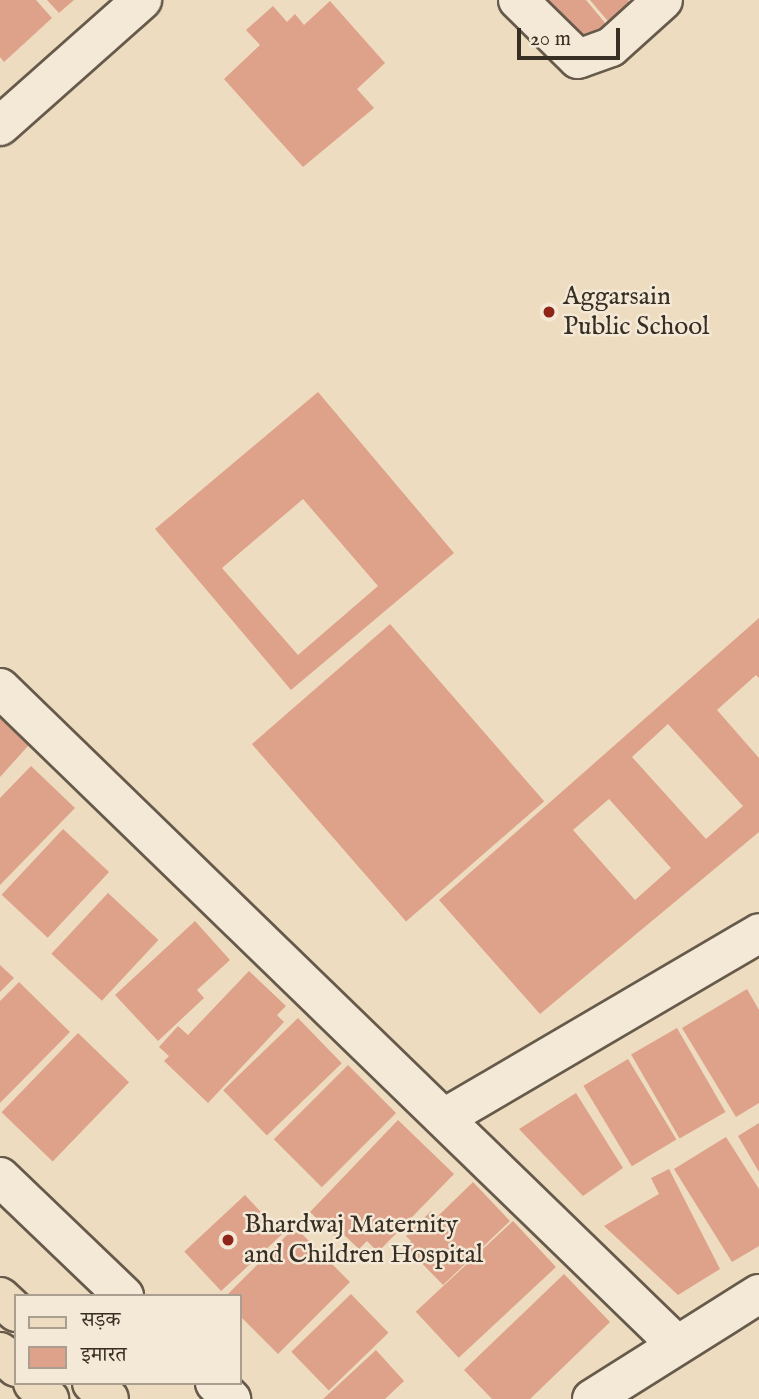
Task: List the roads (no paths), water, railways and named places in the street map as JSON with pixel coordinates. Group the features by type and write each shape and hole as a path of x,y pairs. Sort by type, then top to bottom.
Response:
{"main road":[{"path":"0,1297 14,1309"},
{"path":"0,1352 14,1365"},
{"path":"35,1385 49,1399"},
{"path":"94,1385 109,1399"}],"street":[{"path":"0,126 142,0"},
{"path":"518,0 578,59 595,57 611,47 663,0"},
{"path":"0,688 446,1117 677,1345"},
{"path":"446,1117 759,933"},
{"path":"0,1177 122,1294"},
{"path":"592,1399 759,1294"},
{"path":"217,1385 232,1399"}],"place":[{"name":"Aggarsain Public School","path":"549,312"},
{"name":"Bhardwaj Maternity and Children Hospital","path":"228,1240"}]}
